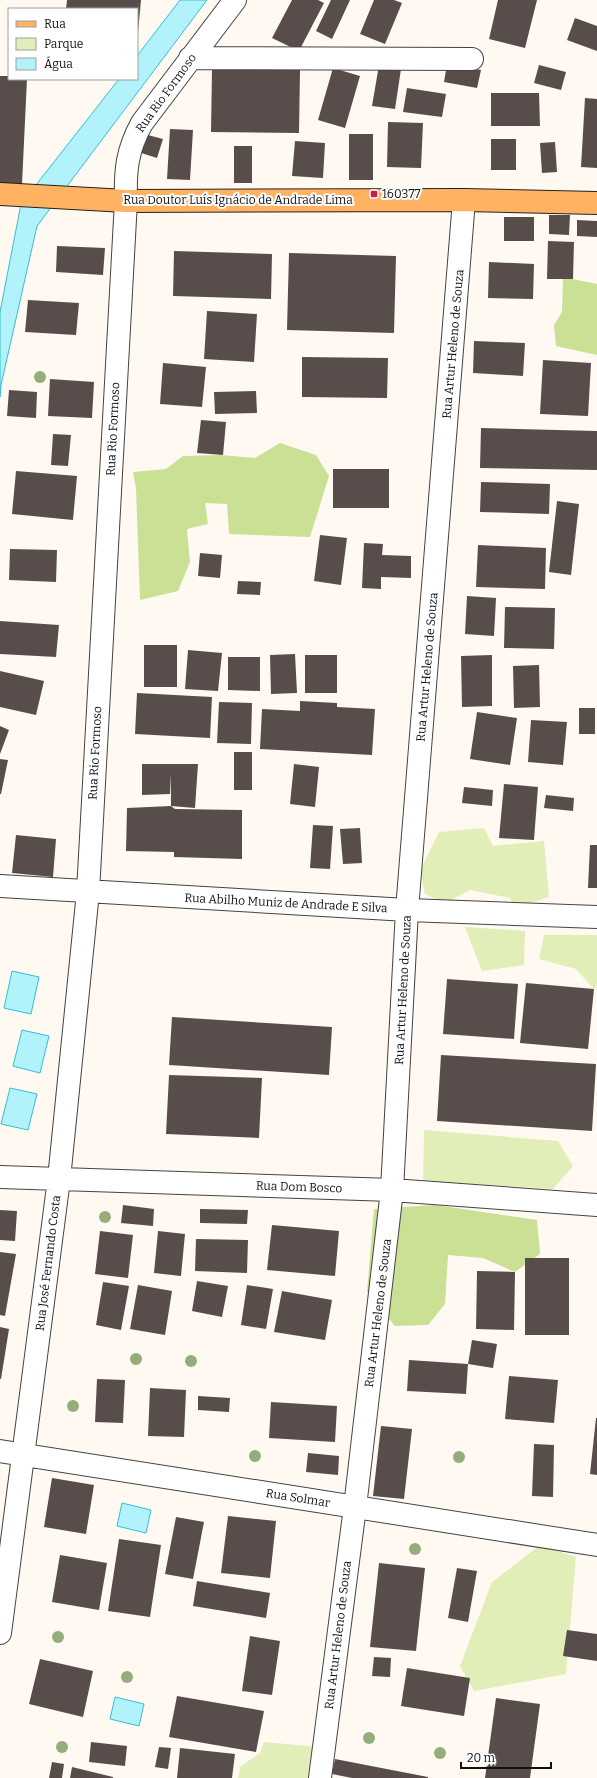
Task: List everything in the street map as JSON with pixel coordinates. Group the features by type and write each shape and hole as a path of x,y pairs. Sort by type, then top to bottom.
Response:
{"main road":[{"name":"Rua Doutor Luís Ignácio de Andrade Lima","path":"4,194 126,201 464,200 597,203"}],"street":[{"name":"Rua Rio Formoso","path":"88,892 126,201 125,173 132,140 142,123 235,0"},
{"path":"190,58 472,59"},
{"name":"Rua Artur Heleno de Souza","path":"320,1778 355,1507 392,1190 407,910 464,200"},
{"name":"Rua Abilho Muniz de Andrade E Silva","path":"0,886 407,910 597,917"},
{"name":"Rua José Fernando Costa","path":"0,1633 59,1179 88,892"},
{"name":"Rua Dom Bosco","path":"0,1177 392,1190 597,1205"},
{"name":"Rua Solmar","path":"0,1451 597,1545"}],"green space":[{"path":"563,277 597,284 597,355 556,346 554,325 562,312"},
{"path":"280,443 316,455 329,476 310,537 229,534 227,504 205,503 208,524 187,529 190,562 178,591 140,600 136,488 133,472 166,469 183,456 221,455 255,458"},
{"path":"484,828 493,846 544,841 549,897 515,908 510,898 470,890 445,903 425,894 420,871 439,832"},
{"path":"465,927 525,931 524,965 482,971"},
{"path":"544,935 597,935 597,986 594,989 576,969 539,959"},
{"path":"424,1130 558,1141 573,1166 553,1189 423,1181"},
{"path":"435,1205 537,1220 540,1254 515,1272 483,1258 448,1255 445,1304 428,1325 395,1326 367,1292 374,1209"},
{"path":"540,1545 576,1557 566,1674 474,1691 460,1666 492,1582"},
{"path":"264,1742 320,1747 316,1778 238,1778 240,1767 260,1753"}],"water":[{"path":"180,0 207,0 37,226 1,385 0,397 0,312 21,204 118,80 138,80 138,55"},
{"path":"12,971 39,977 31,1014 4,1008"},
{"path":"22,1030 49,1036 40,1073 13,1066"},
{"path":"10,1088 37,1094 28,1130 1,1124"},
{"path":"122,1503 151,1510 146,1533 117,1526"},
{"path":"115,1697 144,1704 139,1726 110,1719"}],"building":[{"path":"67,0 141,0 138,32 138,8 66,8"},
{"path":"292,0 318,0 324,3 299,51 272,38"},
{"path":"331,0 350,0 332,39 316,31"},
{"path":"374,0 394,0 402,3 385,44 360,34"},
{"path":"498,0 537,0 525,48 489,39"},
{"path":"575,18 597,26 597,51 567,40"},
{"path":"447,64 481,70 477,88 444,82"},
{"path":"379,65 401,69 395,109 372,106"},
{"path":"539,65 566,72 561,90 534,83"},
{"path":"333,68 360,76 345,128 318,120"},
{"path":"212,69 300,70 299,133 211,132"},
{"path":"0,76 8,76 8,80 27,80 22,184 0,183"},
{"path":"407,88 446,94 442,117 403,112"},
{"path":"491,93 539,93 540,126 491,126"},
{"path":"585,98 597,99 597,168 581,167"},
{"path":"388,122 423,123 421,168 387,167"},
{"path":"170,129 193,130 190,180 167,179"},
{"path":"144,134 163,139 157,158 138,152"},
{"path":"349,134 373,134 373,180 349,180"},
{"path":"491,139 516,139 516,170 491,170"},
{"path":"295,141 325,143 323,178 292,176"},
{"path":"555,142 557,172 542,173 540,143"},
{"path":"234,146 252,146 252,183 234,183"},
{"path":"549,215 570,215 569,235 549,234"},
{"path":"504,217 534,217 534,241 504,241"},
{"path":"577,220 597,221 597,237 577,236"},
{"path":"548,241 574,242 573,279 547,279"},
{"path":"57,246 105,248 103,275 56,272"},
{"path":"174,251 272,254 271,299 173,296"},
{"path":"289,253 396,256 394,333 287,330"},
{"path":"489,262 534,264 533,299 488,298"},
{"path":"28,300 79,303 76,335 25,332"},
{"path":"207,311 257,314 254,362 204,359"},
{"path":"474,341 525,343 523,376 473,373"},
{"path":"302,357 388,358 387,398 302,397"},
{"path":"543,360 591,363 588,416 540,414"},
{"path":"163,363 206,367 202,407 160,404"},
{"path":"50,379 94,382 92,418 48,416"},
{"path":"9,390 37,392 36,418 7,416"},
{"path":"256,391 257,413 215,414 214,392"},
{"path":"201,420 226,422 223,455 197,453"},
{"path":"481,428 597,431 597,470 480,468"},
{"path":"53,434 71,435 68,466 51,465"},
{"path":"333,469 389,469 389,508 333,508"},
{"path":"16,471 77,476 73,520 12,514"},
{"path":"481,482 550,484 549,514 480,512"},
{"path":"557,501 579,504 571,575 549,572"},
{"path":"320,535 347,538 341,585 314,581"},
{"path":"364,543 383,544 382,555 411,556 411,578 381,577 381,589 362,588"},
{"path":"478,545 546,548 545,589 476,587"},
{"path":"10,549 57,550 56,582 9,580"},
{"path":"200,553 222,555 220,578 198,576"},
{"path":"238,581 261,582 260,595 237,594"},
{"path":"467,596 496,598 494,636 465,634"},
{"path":"505,607 555,608 554,649 504,648"},
{"path":"0,621 59,625 56,657 0,654"},
{"path":"144,645 177,645 177,687 144,687"},
{"path":"188,650 222,653 218,691 185,689"},
{"path":"295,654 297,693 271,694 270,655"},
{"path":"305,655 337,655 337,693 305,693"},
{"path":"492,655 492,706 462,707 461,656"},
{"path":"228,657 260,657 260,691 228,690"},
{"path":"539,665 540,707 514,708 513,666"},
{"path":"0,671 44,681 36,715 0,707"},
{"path":"137,693 212,697 210,738 135,734"},
{"path":"300,701 337,703 337,707 375,709 372,755 260,749 262,709 300,711"},
{"path":"219,702 252,703 251,744 217,743"},
{"path":"579,708 595,708 595,734 579,734"},
{"path":"477,712 517,718 510,765 470,759"},
{"path":"531,720 567,722 563,765 528,762"},
{"path":"0,726 9,730 0,754"},
{"path":"234,752 252,752 252,790 234,790"},
{"path":"0,759 8,760 1,794 0,794"},
{"path":"142,764 198,764 195,808 171,806 171,774 170,794 142,795"},
{"path":"294,764 319,767 315,807 290,804"},
{"path":"504,784 538,787 534,840 499,838"},
{"path":"464,787 493,790 492,806 462,803"},
{"path":"546,795 574,798 573,811 544,808"},
{"path":"171,806 175,809 242,810 242,859 174,857 174,852 126,851 127,808"},
{"path":"313,825 333,826 330,869 310,868"},
{"path":"360,828 362,863 343,864 340,829"},
{"path":"16,835 56,839 53,877 12,873"},
{"path":"590,845 597,845 597,888 588,888"},
{"path":"447,979 518,984 514,1039 443,1034"},
{"path":"526,983 594,989 588,1049 520,1043"},
{"path":"172,1017 332,1027 329,1075 169,1065"},
{"path":"441,1055 596,1064 592,1131 437,1121"},
{"path":"169,1075 262,1078 259,1138 166,1134"},
{"path":"123,1205 154,1209 153,1226 121,1223"},
{"path":"200,1209 248,1210 247,1224 200,1223"},
{"path":"0,1210 17,1211 15,1241 0,1240"},
{"path":"272,1225 339,1231 335,1276 267,1270"},
{"path":"100,1231 133,1235 128,1278 95,1274"},
{"path":"158,1231 185,1234 181,1276 154,1273"},
{"path":"196,1239 248,1240 247,1273 195,1271"},
{"path":"0,1252 16,1254 5,1316 0,1315"},
{"path":"525,1258 569,1258 569,1335 525,1335"},
{"path":"477,1271 515,1272 514,1330 476,1329"},
{"path":"197,1281 228,1286 222,1317 192,1311"},
{"path":"103,1282 129,1286 121,1330 96,1325"},
{"path":"138,1285 172,1291 165,1335 130,1329"},
{"path":"247,1285 273,1289 266,1329 241,1325"},
{"path":"282,1291 332,1300 325,1340 274,1332"},
{"path":"0,1327 9,1329 1,1379 0,1379"},
{"path":"472,1340 497,1344 493,1368 468,1364"},
{"path":"409,1360 468,1364 466,1394 407,1391"},
{"path":"509,1376 558,1380 554,1423 505,1419"},
{"path":"97,1379 125,1380 123,1423 95,1422"},
{"path":"150,1388 186,1390 184,1437 148,1436"},
{"path":"198,1396 230,1398 229,1412 198,1410"},
{"path":"271,1402 337,1406 335,1442 269,1438"},
{"path":"597,1418 597,1475 590,1474"},
{"path":"381,1426 412,1429 404,1499 373,1496"},
{"path":"534,1444 554,1445 553,1497 532,1496"},
{"path":"308,1453 339,1456 338,1475 306,1472"},
{"path":"52,1478 94,1485 86,1534 44,1527"},
{"path":"228,1516 276,1521 270,1578 221,1573"},
{"path":"176,1517 204,1522 193,1579 165,1574"},
{"path":"119,1539 161,1545 150,1617 108,1611"},
{"path":"60,1555 107,1563 99,1610 52,1602"},
{"path":"379,1563 425,1568 416,1651 370,1647"},
{"path":"457,1568 477,1571 468,1622 448,1618"},
{"path":"197,1581 270,1593 266,1618 193,1606"},
{"path":"567,1630 597,1634 597,1661 563,1656"},
{"path":"250,1636 280,1641 272,1695 242,1691"},
{"path":"374,1657 391,1658 390,1677 372,1676"},
{"path":"40,1659 93,1671 83,1717 29,1704"},
{"path":"407,1668 470,1678 464,1716 401,1706"},
{"path":"177,1696 264,1711 256,1752 169,1737"},
{"path":"496,1698 540,1704 530,1778 485,1778"},
{"path":"91,1742 127,1746 125,1766 89,1762"},
{"path":"159,1747 171,1748 168,1769 155,1767"},
{"path":"180,1748 235,1754 232,1778 177,1778"},
{"path":"335,1759 428,1778 352,1778 332,1774"},
{"path":"52,1762 64,1764 62,1778 49,1778"},
{"path":"72,1767 113,1777 113,1778 70,1778"}],"place":[{"name":"160377","path":"374,194"}]}
